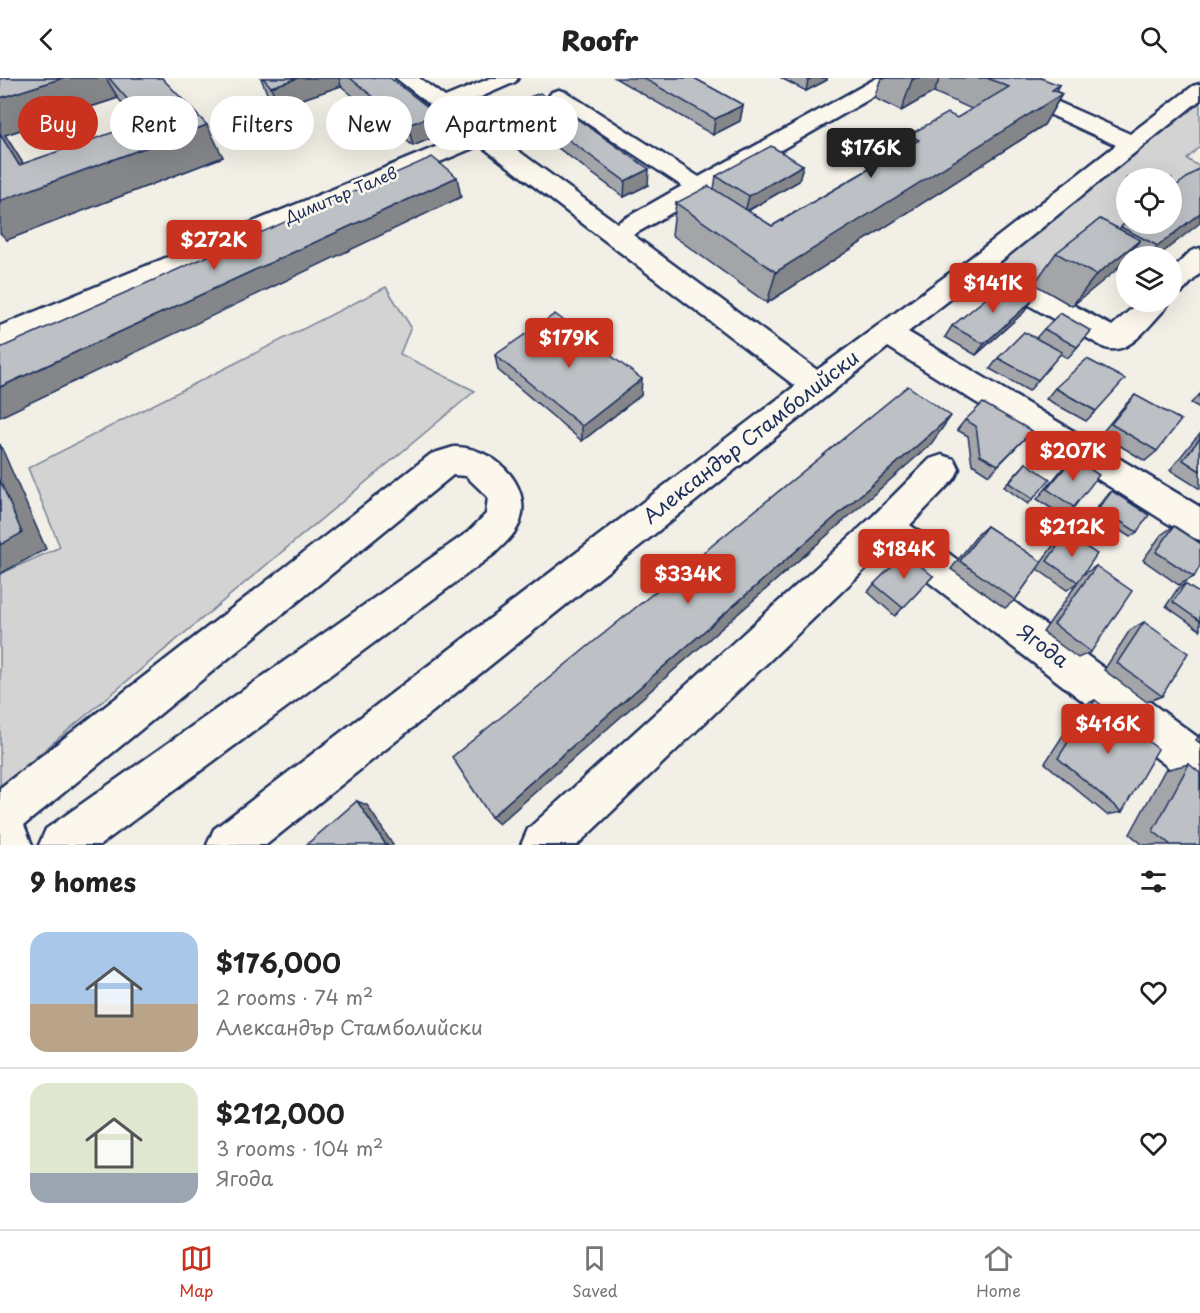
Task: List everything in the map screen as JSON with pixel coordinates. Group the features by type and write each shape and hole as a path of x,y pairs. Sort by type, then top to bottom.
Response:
{"street":[{"path":"406,78 430,96"},
{"path":"466,96 508,78"},
{"path":"616,234 892,78"},
{"path":"987,78 1133,144"},
{"name":"Александър Стамболийски","path":"230,845 1200,90"},
{"path":"578,108 699,187"},
{"name":"Димитър Талев","path":"0,338 449,150"},
{"path":"501,150 817,386"},
{"path":"1182,275 1200,257"},
{"path":"978,265 1115,341 1145,312"},
{"path":"887,333 1200,525"},
{"path":"0,816 442,464 458,458 472,462 505,494 503,520 481,543 68,843 62,845"},
{"path":"544,845 885,527 942,469"},
{"name":"Ягода","path":"885,527 1200,765"},
{"path":"0,823 9,845"}],"shaded area":[{"path":"1200,102 1200,146 1187,159 1200,167 1182,182 1182,168 1116,168 1116,231 1031,291 986,267"},
{"path":"386,287 411,327 400,354 475,391 0,787 0,574 60,547 28,468"}],"building":[{"path":"63,78 0,98 0,79"},
{"path":"109,78 162,78 179,96 124,96"},
{"path":"263,78 298,78 271,87"},
{"path":"350,78 390,78 424,104 424,119 412,123 412,96 372,96"},
{"path":"643,78 694,78 743,105 715,119"},
{"path":"987,78 1041,78 1059,85 1052,90 1062,94 776,272 676,203 709,186 772,226 919,140 909,135 948,113 957,118 1009,87"},
{"path":"198,116 207,125 198,128"},
{"path":"578,119 649,169 625,181 578,147"},
{"path":"110,133 110,150 139,150 0,201 0,134 19,165 62,150 98,150 98,138"},
{"path":"771,146 803,165 749,196 716,176"},
{"path":"432,157 457,177 0,387 0,348"},
{"path":"1200,168 1200,213 1182,227 1182,182"},
{"path":"1100,219 1116,227 1116,234 1129,234 1140,240 1132,246 1116,246 1116,259 1096,275 1056,253"},
{"path":"1135,234 1173,234 1158,246"},
{"path":"1004,284 1032,301 984,344 952,326"},
{"path":"1060,313 1091,331 1077,347 1044,329"},
{"path":"555,314 642,379 582,426 495,355"},
{"path":"1024,332 1062,352 1038,380 998,358"},
{"path":"1087,359 1125,379 1096,411 1055,388"},
{"path":"908,386 951,416 491,817 452,757"},
{"path":"1135,395 1181,420 1157,451 1111,424"},
{"path":"983,403 1032,431 998,465 980,455 976,426 965,420"},
{"path":"1200,438 1200,471 1183,460"},
{"path":"1073,458 1099,475 1074,507 1047,489"},
{"path":"1026,463 1050,479 1033,499 1009,483"},
{"path":"0,480 22,533 0,545"},
{"path":"1112,491 1149,515 1137,532 1099,508"},
{"path":"987,526 1042,562 1015,600 960,561"},
{"path":"1174,526 1200,543 1200,566 1194,577 1156,552"},
{"path":"1066,534 1097,554 1078,582 1047,561"},
{"path":"905,553 933,576 903,608 874,584"},
{"path":"1096,566 1132,591 1091,652 1054,624"},
{"path":"1185,584 1200,594 1200,621 1173,602"},
{"path":"1144,622 1188,653 1162,696 1117,663"},
{"path":"1095,700 1158,749 1122,812 1058,758"},
{"path":"1189,764 1200,773 1200,845 1171,845 1153,831"},
{"path":"357,801 386,845 306,845"}]}
